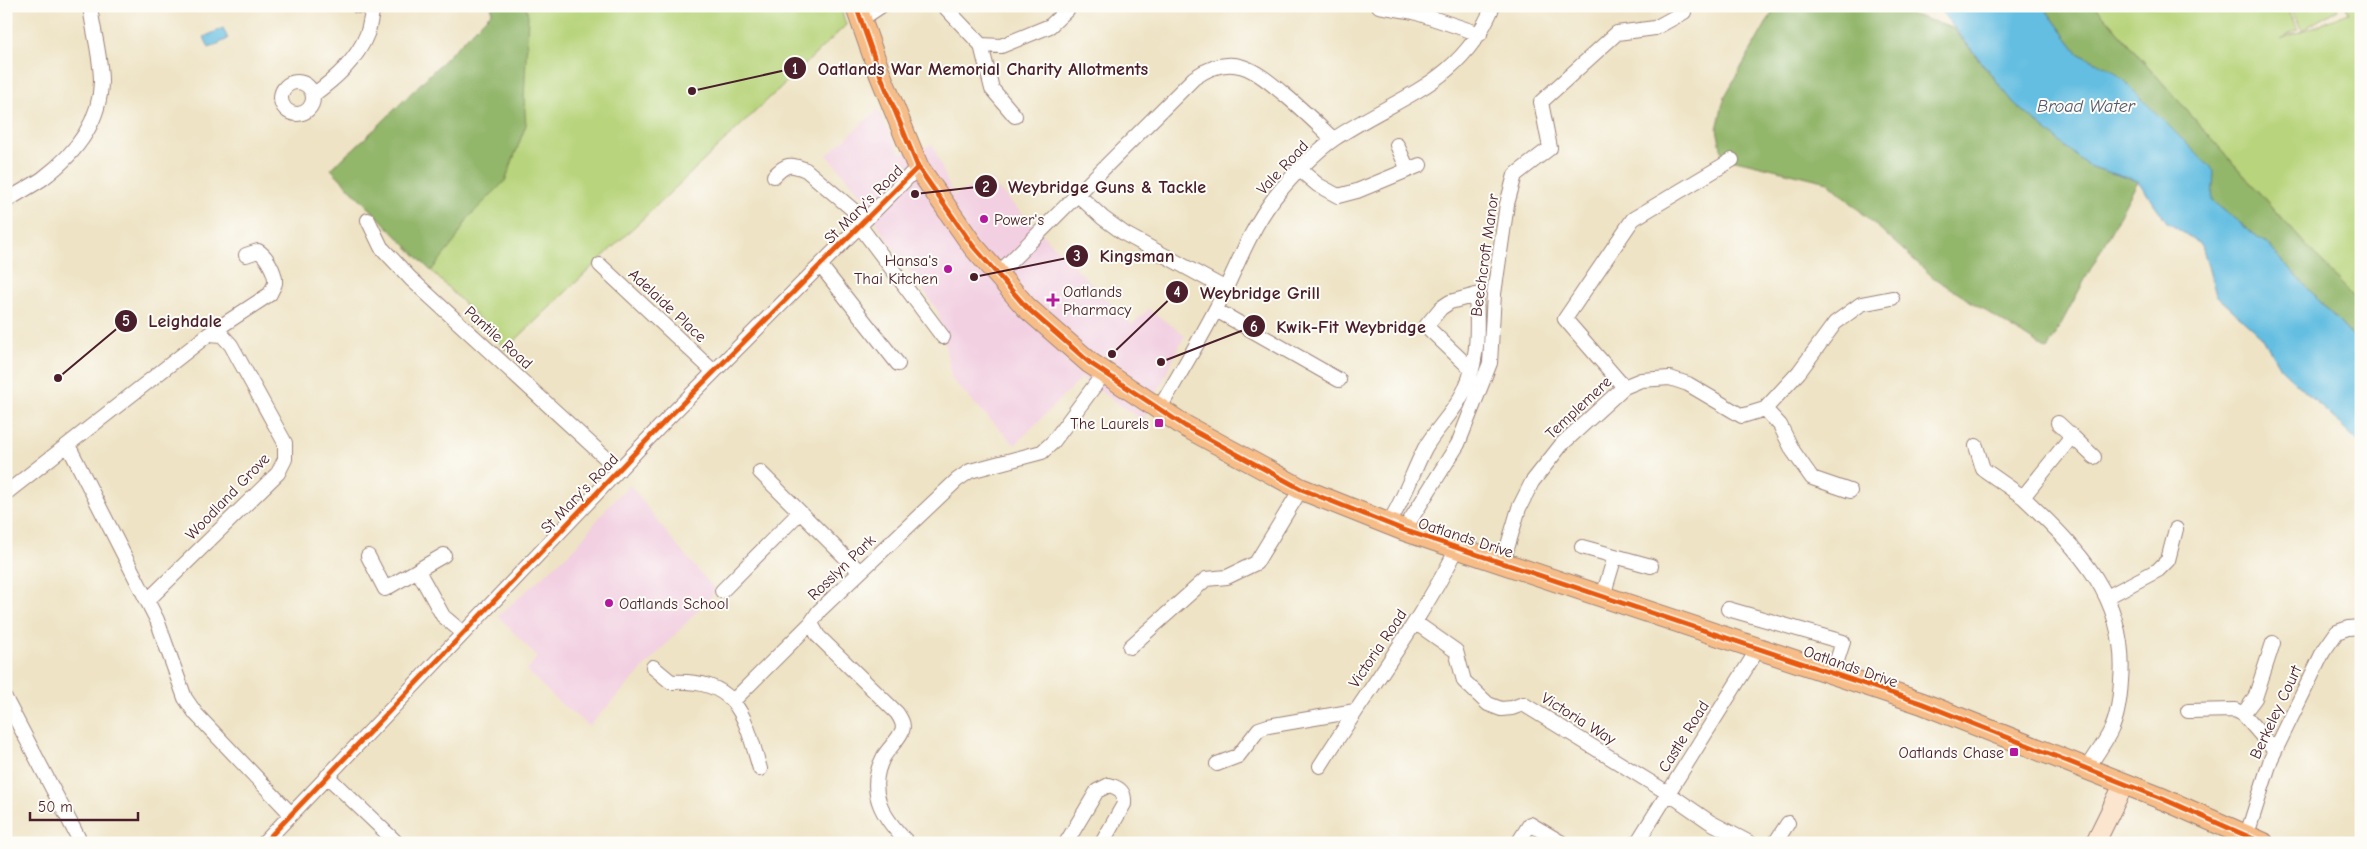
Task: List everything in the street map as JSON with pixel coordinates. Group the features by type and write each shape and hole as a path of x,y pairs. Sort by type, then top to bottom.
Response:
{"main road":[{"name":"Oatlands Drive","path":"858,13 918,166 973,246 997,275 1041,321 1104,374 1185,426 1301,489 1396,527 1833,672 1976,724 2124,784 2250,840"}],"street":[{"path":"6,201 40,180 63,162 86,133 95,115 101,81 90,6"},
{"path":"313,95 337,77 355,54 367,34 373,7 358,6"},
{"path":"858,13 881,6"},
{"path":"944,6 981,45 992,89 1015,116"},
{"path":"1379,6 1414,12 1480,34"},
{"name":"Vale Road","path":"1159,409 1216,310 1254,231 1275,198 1300,170 1333,139 1430,84 1450,69 1480,34 1493,6"},
{"name":"Beechcroft Manor","path":"1396,527 1458,444 1490,363 1494,294 1507,204 1515,175 1550,148 1541,102 1617,33 1655,28 1684,12 1684,6"},
{"path":"981,45 1001,46 1034,33 1050,26 1068,9"},
{"path":"997,275 1194,78 1206,70 1224,66 1242,66 1257,72 1333,139"},
{"path":"1300,170 1318,185 1338,196 1357,191 1414,167 1397,145"},
{"path":"1624,387 1565,320 1633,219 1732,160"},
{"path":"774,176 784,166 795,165 806,170 862,223 943,338"},
{"name":"St Mary's Road","path":"265,842 462,632 713,371 918,166"},
{"path":"1078,194 1102,218 1125,234 1226,289"},
{"name":"Pantile Road","path":"368,220 381,247 411,280 619,470"},
{"path":"6,493 209,334 270,294 275,284 264,254 258,251 246,255"},
{"name":"Adelaide Place","path":"600,265 713,371"},
{"path":"820,265 898,364"},
{"path":"1396,527 1399,507 1426,446 1459,401 1472,370 1478,338 1476,295 1450,302 1441,308 1426,326 1472,370"},
{"path":"1850,491 1812,478 1793,451 1780,425 1765,409 1799,372 1835,323 1860,304 1892,298"},
{"path":"1216,310 1339,380"},
{"name":"Woodland Grove","path":"148,601 278,473 285,460 285,443 231,345 222,335 209,334"},
{"name":"Rosslyn Park","path":"908,843 889,824 880,807 876,790 876,774 884,756 902,730 903,722 818,636 811,623 819,611 957,480 970,471 1042,452 1054,442 1104,374"},
{"name":"Templemere","path":"1502,562 1519,508 1532,482 1562,444 1624,387 1641,380 1670,378 1688,384 1742,416 1765,409"},
{"path":"2058,423 2094,457"},
{"path":"2023,498 2072,436"},
{"path":"68,445 148,601 185,698 196,714 291,814"},
{"path":"1976,446 1983,469 2023,498 2065,537 2090,569 2107,597 2118,629 2123,662 2120,697 2112,729 2087,769"},
{"path":"760,472 860,572"},
{"path":"1130,647 1206,579 1227,577 1256,563 1301,489"},
{"path":"722,591 800,512"},
{"path":"2107,597 2158,570 2168,560 2176,529"},
{"name":"Victoria Road","path":"1320,766 1355,710 1416,623 1458,547"},
{"path":"1582,547 1651,566"},
{"path":"368,556 385,589 444,555"},
{"path":"1603,596 1615,556"},
{"path":"418,571 444,616 462,632"},
{"path":"1728,609 1843,642 1833,672"},
{"path":"734,700 811,623"},
{"name":"Victoria Way","path":"1416,623 1456,651 1464,681 1488,704 1501,709 1523,704 1668,793 1710,822 1750,843"},
{"name":"Berkeley Court","path":"2250,840 2275,751 2324,652 2337,632 2348,628 2361,627"},
{"path":"2244,714 2255,698 2273,643"},
{"name":"Castle Road","path":"1637,843 1753,657 1757,647"},
{"path":"653,667 671,682 685,681 704,685 734,700 743,716 760,769"},
{"path":"6,700 81,843"},
{"path":"1217,764 1238,756 1259,729 1355,710"},
{"path":"2188,711 2235,710 2244,714 2275,751"},
{"path":"327,776 397,843"},
{"path":"2095,843 2124,784"},
{"path":"1066,843 1097,790 1109,785 1122,791 1125,797 1124,804 1102,843"},
{"path":"1775,843 1788,823"},
{"path":"1518,843 1530,824 1562,843"}],"shaded area":[{"path":"878,110 900,153 933,145 953,196 988,179 1132,325 1148,309 1185,335 1143,421 1081,378 1015,445 952,380 938,311 878,226 867,202 827,155"},
{"name":"Oatlands School","path":"630,485 673,541 716,591 589,726 561,704 527,671 537,657 498,616 574,549 611,503"}],"green space":[{"path":"492,6 840,6 846,25 505,350 492,332 331,169 375,129 492,12"},
{"path":"492,6 526,6 528,16 524,99 526,125 505,181 468,218 455,241 431,271 331,169 375,129 492,12"},
{"path":"1776,6 1886,6 1953,28 2014,103 2088,166 2138,181 2047,350 1934,278 1828,182 1723,157 1717,129 1725,96"},
{"path":"2043,6 2095,6 2284,221 2361,305 2361,346 2268,245 2212,201 2113,70 2079,54"},
{"path":"2095,6 2285,6 2298,29 2281,39 2349,13 2346,6 2361,6 2361,305 2284,221"},
{"path":"2289,6 2337,6 2338,9 2302,30"}],"water":[{"name":"Broad Water","path":"1937,6 2043,6 2079,54 2113,70 2214,171 2212,201 2268,245 2361,346 2361,444 2280,368 2262,337 2216,295 2202,245 2167,222 2138,181 2088,166 2014,103"},
{"path":"223,28 228,39 209,48 204,37"}],"cycle path":[{"path":"856,6 880,74 918,167 973,246 1026,307 1090,363 1185,426 1301,489 1404,530 1921,703 2163,799 2263,843"},
{"path":"264,843 669,417 918,167"}],"place":[{"name":"Oatlands War Memorial Charity Allotments","path":"692,91"},
{"name":"Weybridge Guns & Tackle","path":"915,194"},
{"name":"Power's","path":"984,219"},
{"name":"Hansa's Thai Kitchen","path":"948,269"},
{"name":"Kingsman","path":"974,277"},
{"name":"Oatlands Pharmacy","path":"1053,300"},
{"name":"Weybridge Grill","path":"1112,354"},
{"name":"Kwik-Fit Weybridge","path":"1161,362"},
{"name":"Leighdale","path":"58,378"},
{"name":"The Laurels","path":"1159,423"},
{"name":"Oatlands School","path":"609,603"},
{"name":"Oatlands Chase","path":"2014,752"}]}
